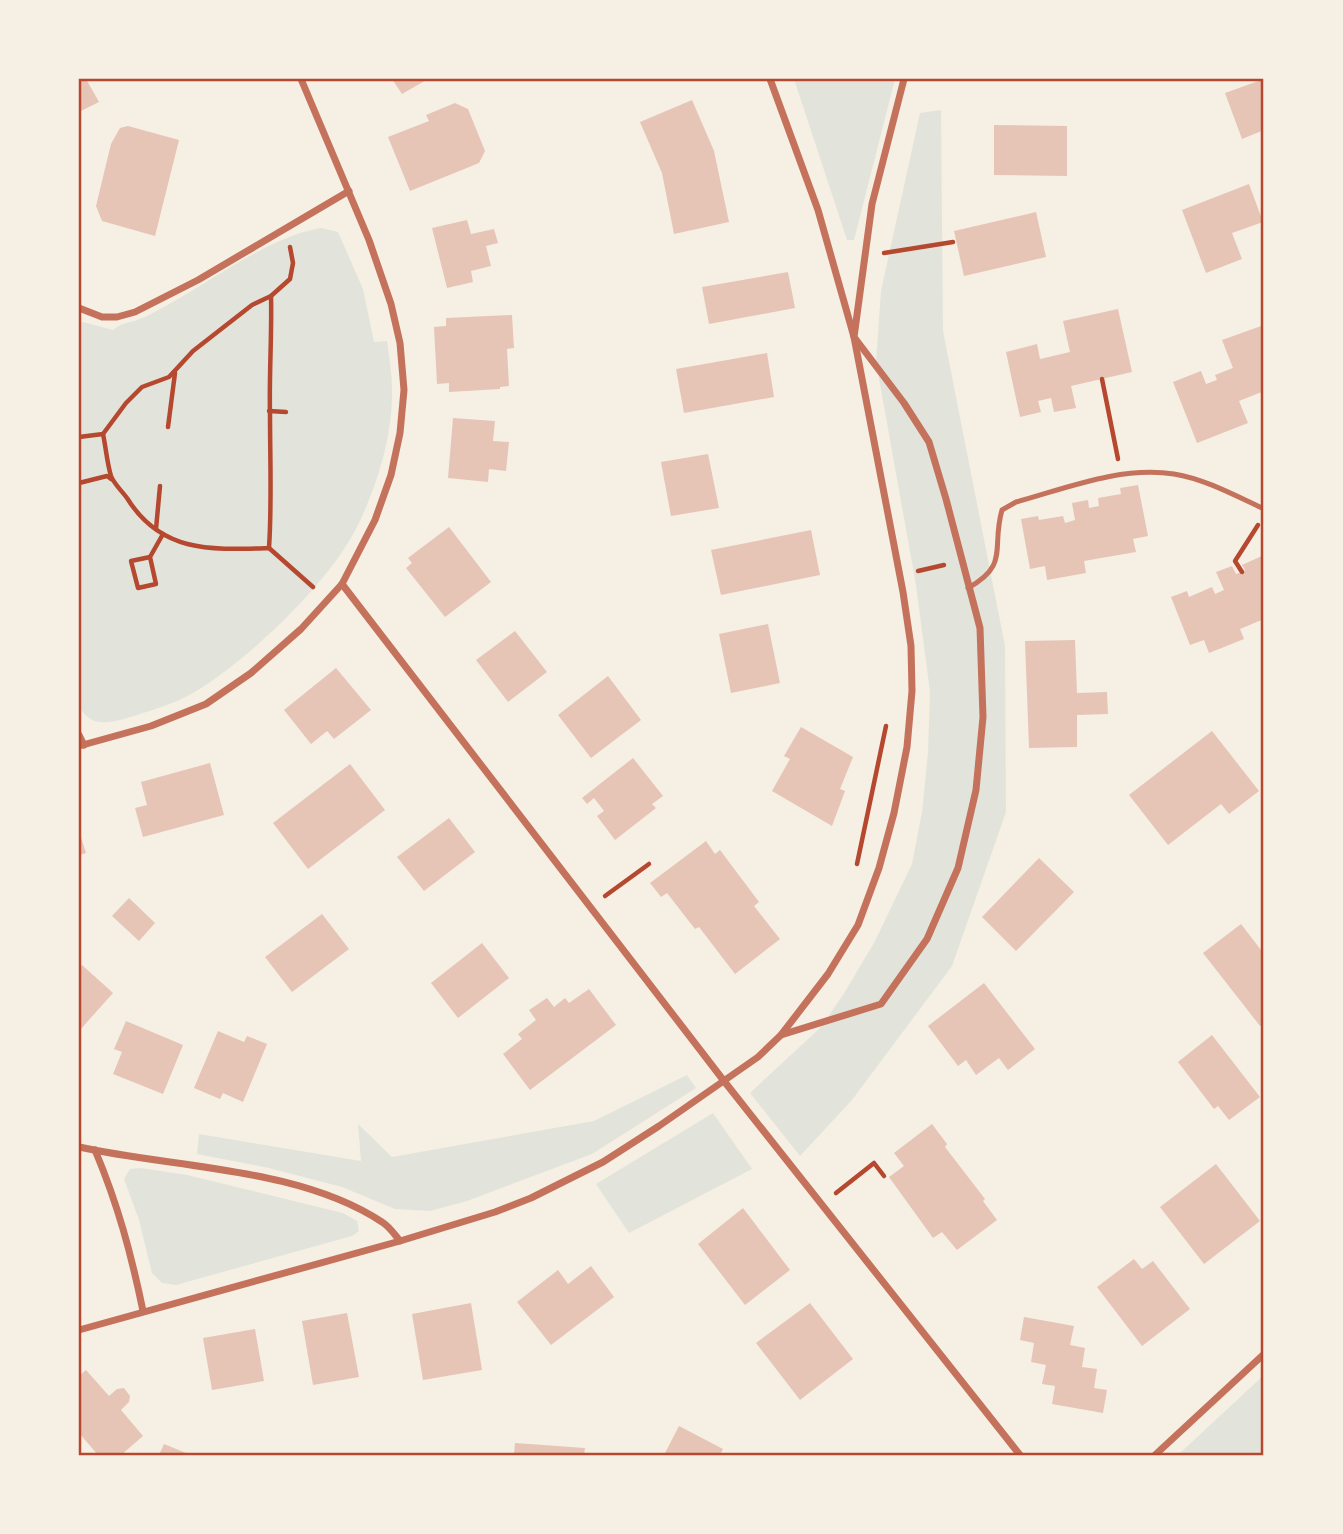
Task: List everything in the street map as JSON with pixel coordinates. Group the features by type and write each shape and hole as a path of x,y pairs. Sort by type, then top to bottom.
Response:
{"street":[{"path":"79,735 81,745 151,726 206,704 251,673 301,629 342,584 375,520 391,475 400,433 404,390 400,342 391,304 369,240 301,79"},
{"path":"79,1330 495,1212 543,1192 603,1161 758,1057 781,1035 828,974 858,925 879,868 894,813 907,747 912,691 911,646 854,337 818,211 770,79"},
{"path":"781,1035 881,1004 927,939 958,868 976,790 983,718 980,628 946,499 929,442 905,403 854,337 872,204 904,79"},
{"path":"79,308 102,317 117,317 135,312 283,231 348,191"},
{"path":"342,584 724,1081 1020,1455"},
{"path":"79,1147 304,1186 385,1223 400,1241"},
{"path":"95,1150 115,1199 130,1250 143,1311"},
{"path":"1155,1455 1264,1354"}],"lane":[{"path":"968,588 986,578 995,563 998,522 1002,510 1016,502 1121,474 1147,472 1176,475 1222,489 1264,509"}],"path":[{"path":"79,437 103,434 142,387 169,377 193,351 252,305 271,296 290,279 292,271 289,241 283,231"},
{"path":"866,255 953,242"},
{"path":"269,548 272,511 271,296"},
{"path":"168,427 175,370"},
{"path":"1102,379 1121,474"},
{"path":"270,411 286,412"},
{"path":"103,434 112,479 137,514 156,529 191,547 215,550 269,548 328,600"},
{"path":"79,484 107,476 112,479"},
{"path":"156,529 160,486"},
{"path":"1242,572 1235,561 1264,516"},
{"path":"150,557 131,561 138,588 156,584 150,557 163,534"},
{"path":"855,871 888,720"},
{"path":"591,908 649,864"},
{"path":"821,1204 874,1163 884,1176"}],"shaded area":[{"path":"794,79 895,79 854,240 847,240"},
{"path":"941,110 943,331 1005,646 1006,812 952,966 852,1100 800,1156 750,1093 820,1028 843,995 875,941 912,864 922,812 930,692 916,585 876,362 881,291 920,113"},
{"path":"321,228 338,232 363,289 374,342 387,341 390,365 392,407 387,443 371,495 357,527 328,572 308,595 264,639 219,676 191,694 151,711 111,722 90,719 79,706 79,321 113,330 162,308 260,250"},
{"path":"687,1075 696,1088 592,1154 467,1201 430,1211 395,1209 342,1187 269,1168 197,1154 199,1134 361,1161 358,1124 392,1157 594,1121"},
{"path":"713,1113 752,1169 629,1233 596,1184"},
{"path":"141,1168 187,1175 343,1213 357,1221 359,1231 352,1236 176,1285 162,1283 152,1273 139,1220 124,1179 130,1169"},
{"path":"1264,1375 1264,1455 1178,1455"}],"building":[{"path":"79,79 86,79 99,102 79,112"},
{"path":"392,79 428,79 402,94"},
{"path":"1264,79 1264,130 1242,139 1225,93"},
{"path":"692,100 714,151 729,222 674,234 662,173 640,122"},
{"path":"455,103 468,109 485,151 479,163 410,191 388,137 429,121 426,115"},
{"path":"994,125 1067,126 1067,176 994,175"},
{"path":"128,126 179,140 155,236 102,221 96,206 111,144 120,128"},
{"path":"1249,184 1263,222 1232,233 1242,259 1206,273 1182,210"},
{"path":"1036,212 1046,257 964,276 954,231"},
{"path":"467,220 471,234 494,229 498,243 486,246 491,266 471,271 473,282 447,288 432,228"},
{"path":"788,272 795,308 709,324 702,287"},
{"path":"1118,309 1132,372 1071,386 1076,408 1054,412 1051,398 1038,401 1041,412 1020,417 1006,352 1037,344 1040,359 1070,352 1063,321"},
{"path":"512,315 514,348 507,349 509,386 449,392 449,383 437,384 434,327 446,326 446,318"},
{"path":"1264,325 1264,391 1239,401 1248,423 1197,443 1173,382 1201,371 1206,384 1217,380 1215,375 1233,368 1222,340"},
{"path":"767,353 774,397 684,413 676,369"},
{"path":"453,418 495,421 493,441 509,442 506,471 489,469 488,482 448,478"},
{"path":"708,454 719,508 671,516 661,462"},
{"path":"1138,485 1148,536 1133,539 1136,552 1084,561 1086,573 1047,580 1045,566 1030,569 1021,519 1038,516 1039,520 1063,516 1065,523 1075,520 1072,503 1088,500 1089,508 1099,506 1098,498 1121,494 1120,488"},
{"path":"449,527 491,582 445,617 406,568 412,563 408,558"},
{"path":"811,530 820,575 721,595 711,550"},
{"path":"1264,555 1264,619 1240,629 1244,639 1209,653 1204,640 1190,645 1171,597 1187,591 1189,597 1212,587 1215,594 1224,590 1216,572 1232,566 1236,574 1242,572 1245,570 1242,565"},
{"path":"768,624 780,683 731,693 719,634"},
{"path":"515,631 547,672 508,702 476,660"},
{"path":"1075,640 1077,693 1107,692 1108,714 1077,715 1077,747 1029,748 1025,641"},
{"path":"336,668 371,710 334,739 327,731 311,744 284,710"},
{"path":"608,676 641,720 591,758 558,715"},
{"path":"801,727 853,757 840,789 845,791 832,826 772,791 790,759 784,756"},
{"path":"1212,731 1259,791 1229,814 1221,804 1168,845 1129,795"},
{"path":"633,758 663,796 652,804 656,808 615,840 597,816 604,811 594,798 587,804 582,798"},
{"path":"210,763 224,815 143,837 135,808 147,805 141,782"},
{"path":"350,764 385,810 308,869 273,823"},
{"path":"449,818 475,852 424,891 397,857"},
{"path":"79,831 86,853 79,855"},
{"path":"706,841 715,854 720,850 759,902 754,906 780,939 735,974 699,927 695,929 667,893 661,897 650,883"},
{"path":"1039,858 1074,892 1016,951 982,917"},
{"path":"129,898 155,923 139,941 112,916"},
{"path":"322,914 349,949 292,992 265,957"},
{"path":"1241,924 1264,954 1264,1023 1260,1026 1203,953"},
{"path":"482,943 509,978 458,1018 431,983"},
{"path":"82,965 113,993 79,1031 79,969"},
{"path":"984,983 1035,1049 1008,1070 999,1058 976,1075 966,1060 958,1066 928,1026"},
{"path":"589,989 616,1025 530,1090 503,1054 522,1039 518,1034 536,1020 529,1010 547,998 554,1007 565,998 569,1003"},
{"path":"126,1021 183,1045 163,1094 113,1074 122,1052 114,1049"},
{"path":"218,1031 244,1042 247,1036 267,1044 243,1102 223,1093 220,1099 194,1088"},
{"path":"1212,1035 1260,1097 1229,1120 1218,1106 1214,1109 1178,1062"},
{"path":"932,1124 947,1144 945,1147 985,1199 983,1201 997,1220 957,1250 942,1232 933,1238 889,1177 904,1166 894,1153"},
{"path":"1216,1164 1260,1221 1204,1264 1160,1207"},
{"path":"743,1208 790,1270 745,1305 698,1244"},
{"path":"1134,1259 1142,1269 1153,1261 1190,1309 1142,1346 1097,1287"},
{"path":"591,1266 614,1297 551,1345 517,1302 558,1270 568,1284"},
{"path":"471,1303 482,1370 423,1380 412,1314"},
{"path":"810,1303 853,1359 800,1400 756,1343"},
{"path":"347,1313 359,1377 313,1385 302,1321"},
{"path":"1024,1317 1074,1326 1070,1345 1085,1348 1082,1367 1097,1369 1094,1388 1107,1390 1103,1413 1052,1404 1055,1386 1042,1384 1046,1365 1031,1362 1034,1343 1020,1340"},
{"path":"255,1329 264,1381 212,1390 203,1338"},
{"path":"86,1370 109,1396 117,1389 124,1388 130,1396 129,1402 121,1410 143,1436 121,1455 98,1455 79,1433 79,1376"},
{"path":"679,1426 723,1449 720,1455 664,1455"},
{"path":"515,1443 585,1448 584,1455 514,1455"},
{"path":"164,1444 191,1455 159,1455"}]}
